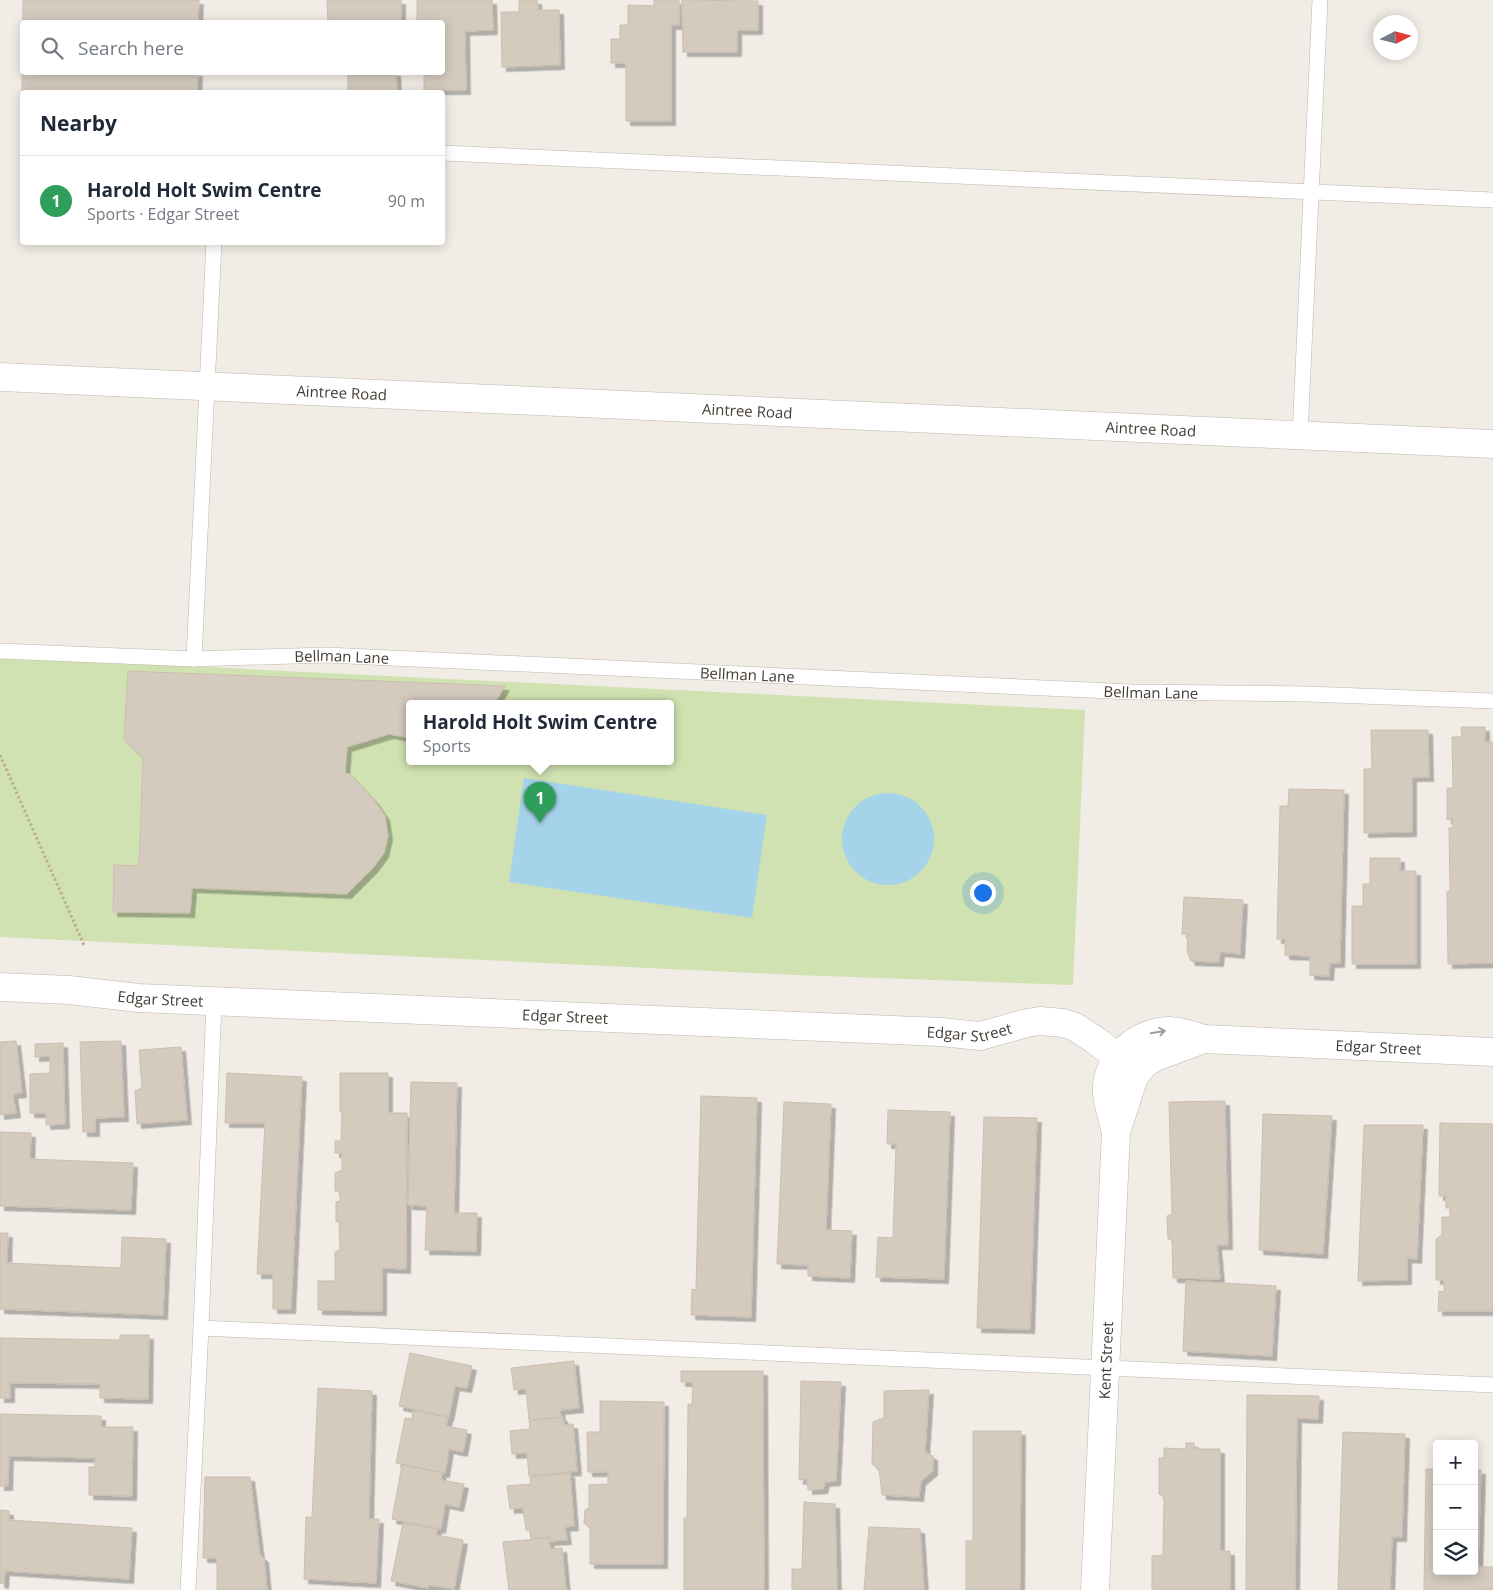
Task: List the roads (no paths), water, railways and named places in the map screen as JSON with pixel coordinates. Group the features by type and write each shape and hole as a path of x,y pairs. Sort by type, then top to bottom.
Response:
{"street":[{"name":"Aintree Road","path":"0,377 1493,444"},
{"name":"Edgar Street","path":"0,987 69,990 139,998 214,1002 658,1019 941,1032 980,1036 1027,1023 1052,1021 1075,1027 1128,1064 1153,1058 1204,1039 1493,1052"},
{"name":"Kent Street","path":"1095,1590 1116,1132 1128,1064"}],"lane":[{"path":"1300,436 1320,0"},
{"path":"445,153 1493,200"},
{"path":"194,659 214,245"},
{"name":"Bellman Lane","path":"0,651 194,659 326,655 1123,691 1308,694 1493,701"},
{"path":"188,1590 214,1002"},
{"path":"201,1328 1493,1385"}],"water":[{"path":"524,778 767,815 752,918 509,882"},
{"path":"888,793 905,797 920,807 930,822 934,839 930,856 920,871 905,881 888,885 871,881 856,871 846,856 842,839 846,822 856,807 871,797"}],"place":[{"name":"Harold Holt Swim Centre","path":"540,823"}]}
